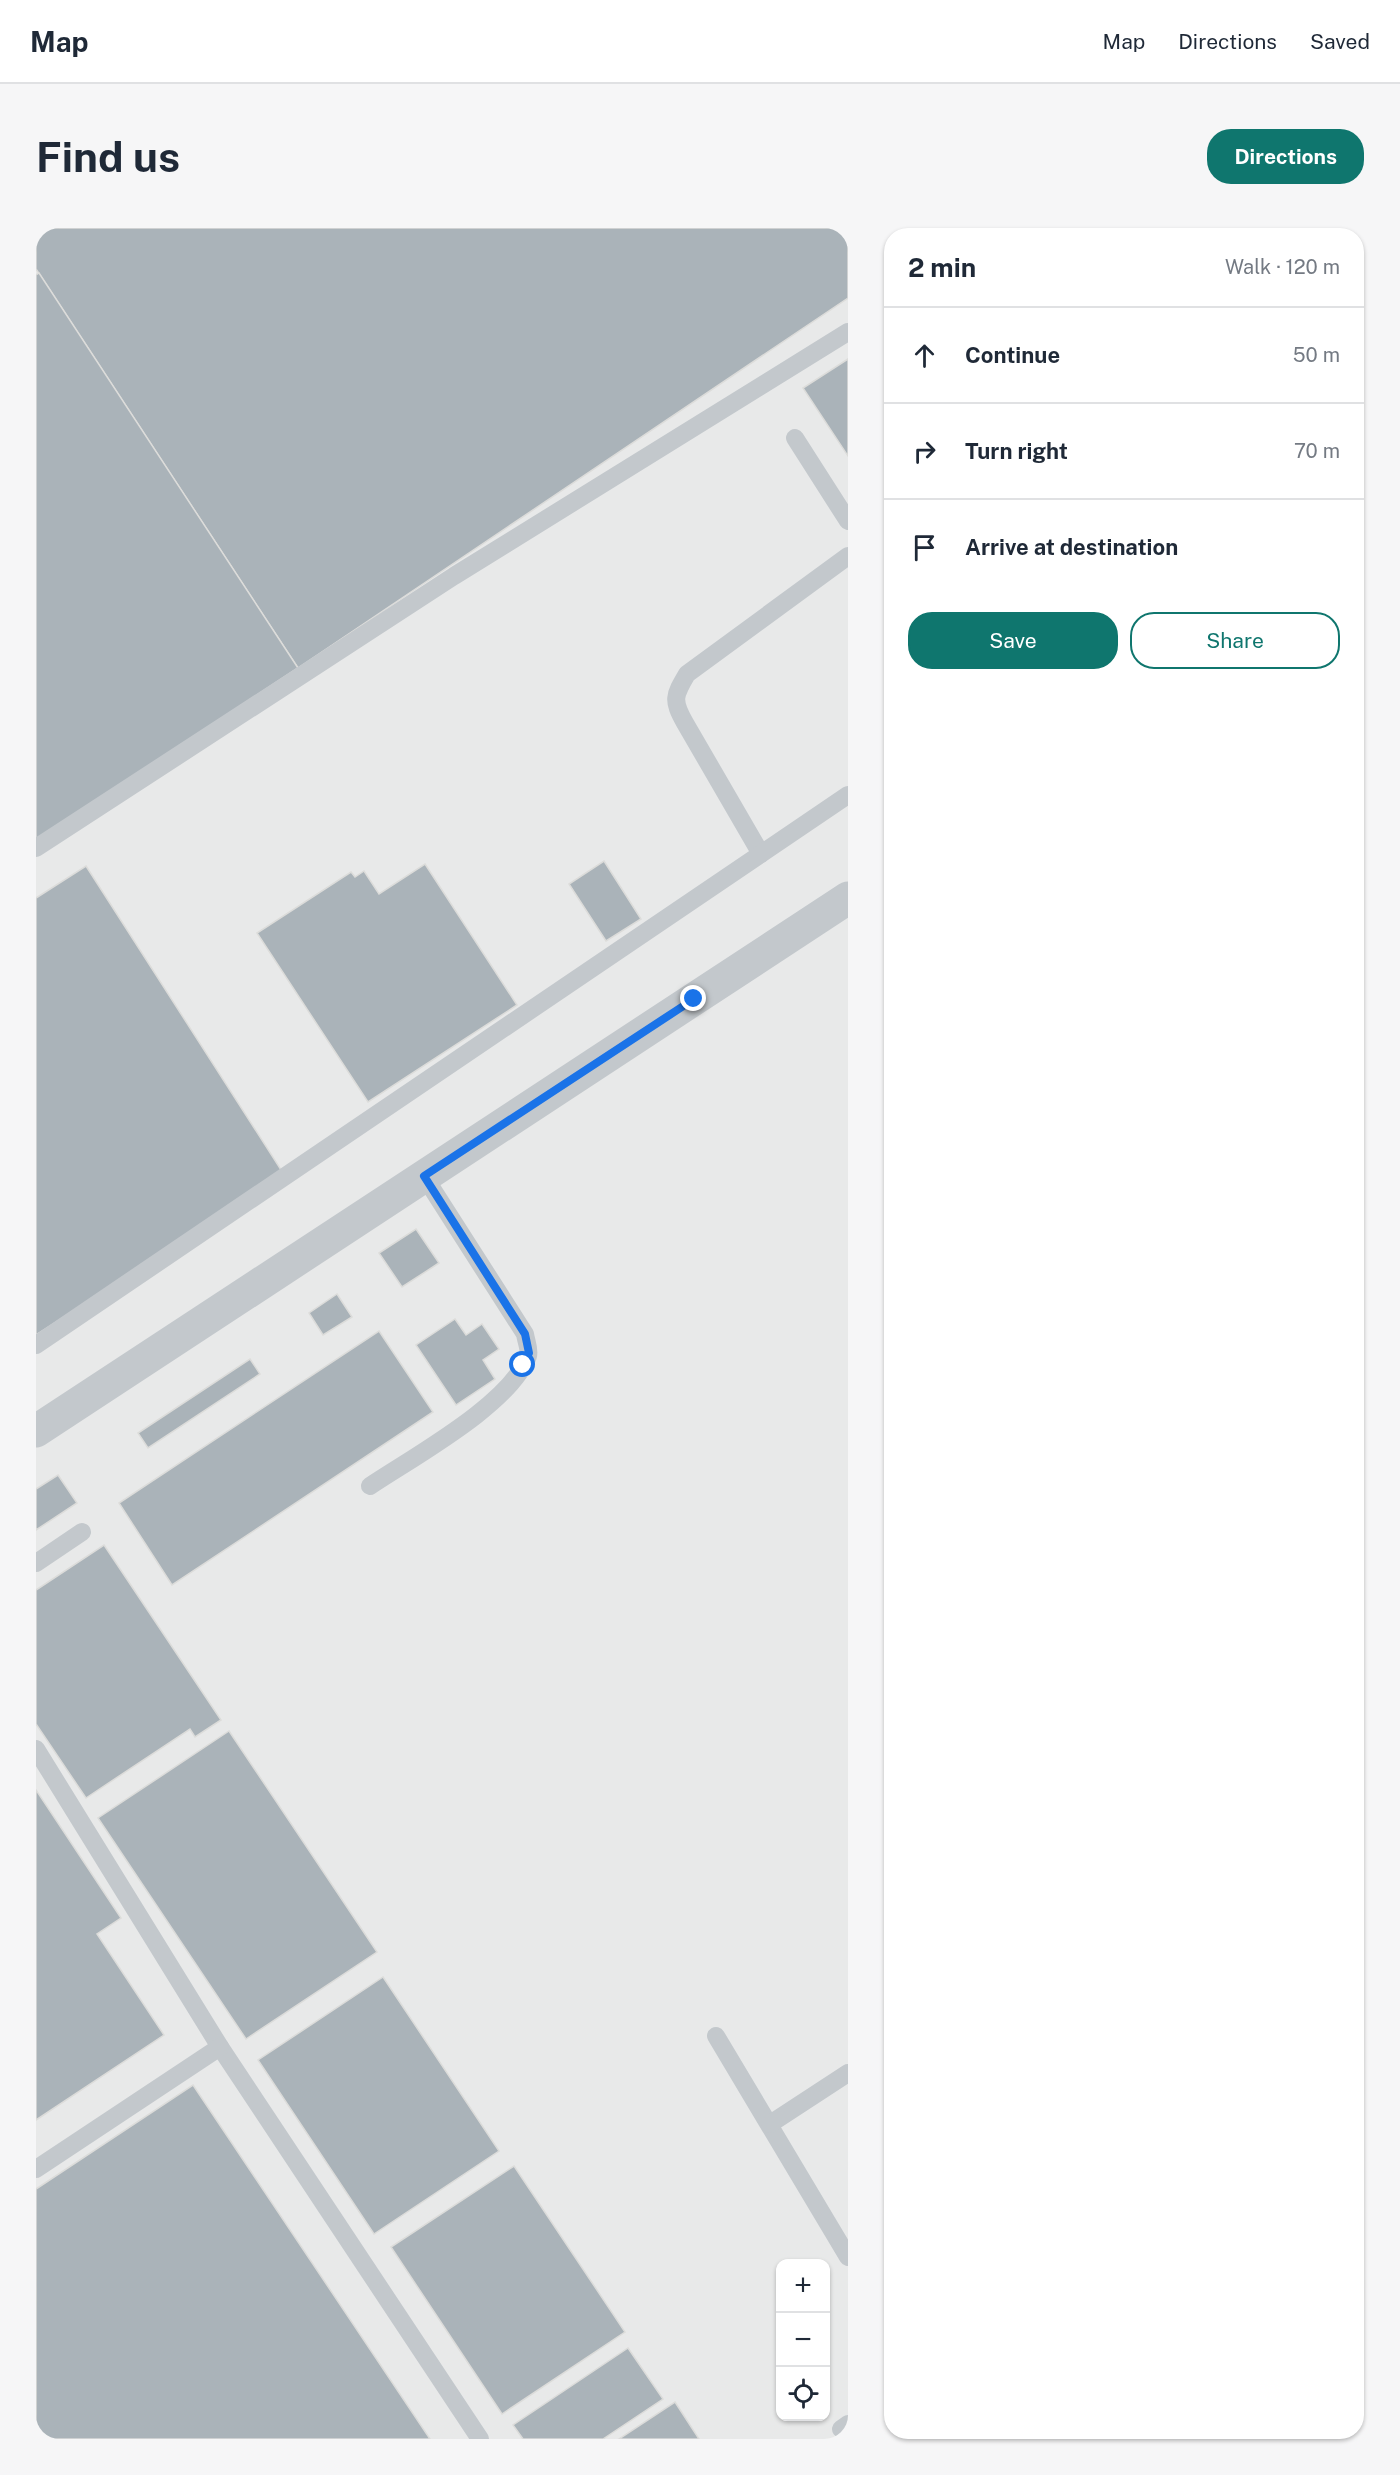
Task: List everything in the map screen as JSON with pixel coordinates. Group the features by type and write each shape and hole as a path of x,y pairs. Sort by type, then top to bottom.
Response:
{"street":[{"path":"36,1431 848,898"}],"lane":[{"path":"36,848 454,576 848,332"},
{"path":"795,438 848,521"},
{"path":"761,854 675,705 676,693 687,674 848,556"},
{"path":"36,1345 848,795"},
{"path":"370,1486 482,1411 518,1377 529,1353 525,1334 424,1176"},
{"path":"36,1563 82,1532"},
{"path":"36,1749 220,2047 480,2439"},
{"path":"716,2036 848,2257"},
{"path":"36,2169 220,2047"},
{"path":"770,2124 848,2073"}],"shaded area":[{"path":"36,228 848,228 848,2439 36,2439"}],"building":[{"path":"36,228 848,228 848,298 298,668 36,269"},
{"path":"39,273 298,668 36,840 36,275"},
{"path":"848,359 848,456 803,388"},
{"path":"604,861 641,919 606,941 569,884"},
{"path":"425,864 517,1005 368,1102 257,933 351,872 355,877 364,871 379,894"},
{"path":"86,866 285,1176 36,1335 36,898"},
{"path":"416,1229 439,1263 402,1287 379,1253"},
{"path":"337,1294 352,1317 323,1335 309,1313"},
{"path":"455,1319 466,1335 482,1324 499,1349 483,1360 495,1379 456,1405 416,1345"},
{"path":"379,1331 433,1412 172,1585 119,1503"},
{"path":"250,1359 260,1374 148,1448 138,1433"},
{"path":"58,1475 77,1503 36,1530 36,1489"},
{"path":"104,1545 221,1720 195,1737 190,1729 86,1798 36,1724 36,1590"},
{"path":"229,1731 377,1952 246,2039 98,1818"},
{"path":"36,1790 121,1918 97,1934 164,2035 36,2120"},
{"path":"383,1977 499,2151 374,2234 258,2060"},
{"path":"193,2085 430,2439 39,2439 36,2435 36,2189"},
{"path":"514,2166 625,2332 502,2414 391,2247"},
{"path":"628,2348 663,2399 603,2439 523,2439 513,2425"},
{"path":"675,2402 699,2439 619,2439"}],"route":[{"path":"523,1365 529,1353 525,1334 424,1176 694,999"}]}
